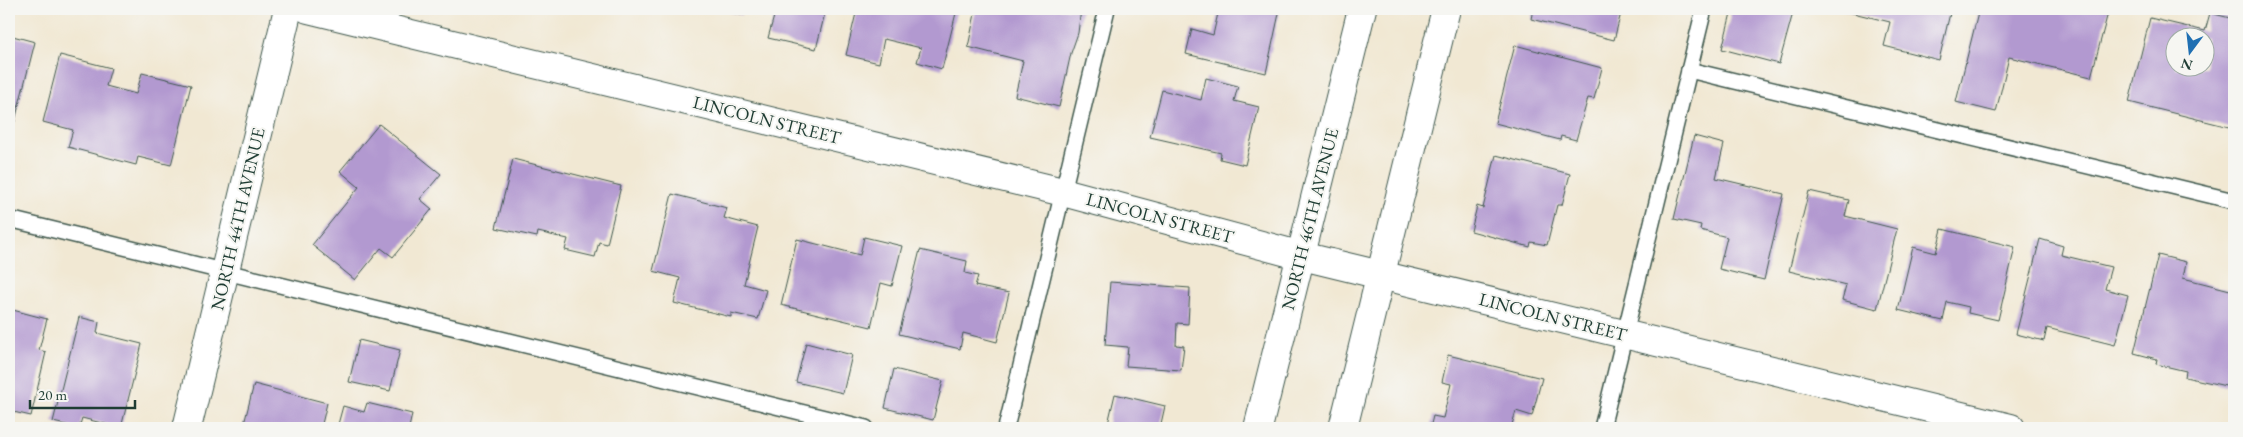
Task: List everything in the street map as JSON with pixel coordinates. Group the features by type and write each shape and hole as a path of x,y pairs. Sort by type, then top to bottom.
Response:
{"street":[{"name":"NORTH 44TH AVENUE","path":"187,428 288,9"},
{"name":"LINCOLN STREET","path":"308,9 1063,192 1302,256 2011,428"},
{"name":"NORTH 46TH AVENUE","path":"1258,428 1362,9"},
{"path":"1343,428 1446,9"}],"lane":[{"path":"1006,428 1108,9"},
{"path":"1602,428 1704,9"},
{"path":"1689,70 2234,201"},
{"path":"9,220 866,428"}],"building":[{"path":"716,9 742,9 741,15"},
{"path":"776,9 826,9 816,49 768,38"},
{"path":"857,9 957,9 942,69 917,62 921,48 884,39 879,63 846,55"},
{"path":"976,9 1081,9 1078,33 1071,53 1059,107 1015,96 1023,61 968,47"},
{"path":"1219,9 1280,9 1266,73 1186,54 1192,29 1213,35"},
{"path":"1533,9 1622,9 1614,40 1531,19"},
{"path":"1732,9 1794,9 1779,64 1722,49"},
{"path":"1845,9 1951,9 1939,60 1884,46 1890,22 1845,11"},
{"path":"1979,9 2109,9 2091,77 2009,57 1996,112 1956,102"},
{"path":"2210,13 2234,19 2233,128 2129,102 2150,18 2192,28 2166,28 2166,78 2216,78 2216,28 2206,28"},
{"path":"9,35 35,42 9,144"},
{"path":"1515,45 1602,68 1594,99 1588,98 1576,140 1561,136 1560,140 1495,123"},
{"path":"60,55 111,68 106,86 136,94 142,73 191,85 171,165 138,157 136,165 68,147 73,130 43,122"},
{"path":"1206,78 1238,86 1234,101 1259,107 1245,165 1220,159 1221,153 1150,137 1162,90 1201,100"},
{"path":"379,124 441,174 420,199 432,209 393,257 381,248 355,280 312,245 359,187 340,171"},
{"path":"1694,136 1724,144 1716,178 1784,194 1764,280 1719,269 1727,237 1700,230 1701,225 1674,219"},
{"path":"1496,155 1570,174 1562,205 1557,205 1547,245 1531,242 1530,247 1471,231 1477,206 1483,208"},
{"path":"513,159 621,186 607,244 599,242 595,257 565,250 568,239 538,232 537,237 496,228"},
{"path":"1809,191 1849,200 1845,216 1897,229 1877,309 1842,300 1846,285 1789,271"},
{"path":"672,194 727,208 724,218 758,227 744,284 766,290 758,319 731,313 731,317 674,303 680,278 653,271"},
{"path":"1942,229 2015,247 1998,320 1968,313 1969,307 1947,302 1943,321 1898,310 1913,247 1936,253"},
{"path":"864,237 902,246 892,286 881,283 871,327 781,305 797,239 860,255"},
{"path":"2040,239 2063,246 2061,255 2111,267 2105,289 2128,295 2115,345 2047,328 2044,341 2016,334"},
{"path":"920,250 967,261 965,273 978,276 975,286 1009,293 997,342 963,333 960,349 899,334"},
{"path":"2158,255 2186,262 2183,278 2234,291 2234,352 2226,386 2185,377 2186,371 2156,364 2157,359 2134,353"},
{"path":"1110,282 1190,288 1188,324 1177,323 1176,345 1184,346 1181,370 1126,366 1128,347 1105,345"},
{"path":"9,309 47,319 39,350 46,352 31,416 9,411"},
{"path":"79,317 99,322 97,333 142,344 121,428 82,418 79,428 53,422"},
{"path":"359,340 400,350 390,391 349,382"},
{"path":"806,343 852,355 843,393 796,382"},
{"path":"1448,355 1542,378 1532,416 1516,411 1511,428 1430,428 1433,416 1443,418 1451,384 1442,382"},
{"path":"894,369 943,381 933,420 885,408"},
{"path":"254,384 327,403 321,428 243,428"},
{"path":"1115,394 1165,406 1160,428 1107,428"},
{"path":"367,403 412,414 409,428 337,428 343,406 364,412"}]}
